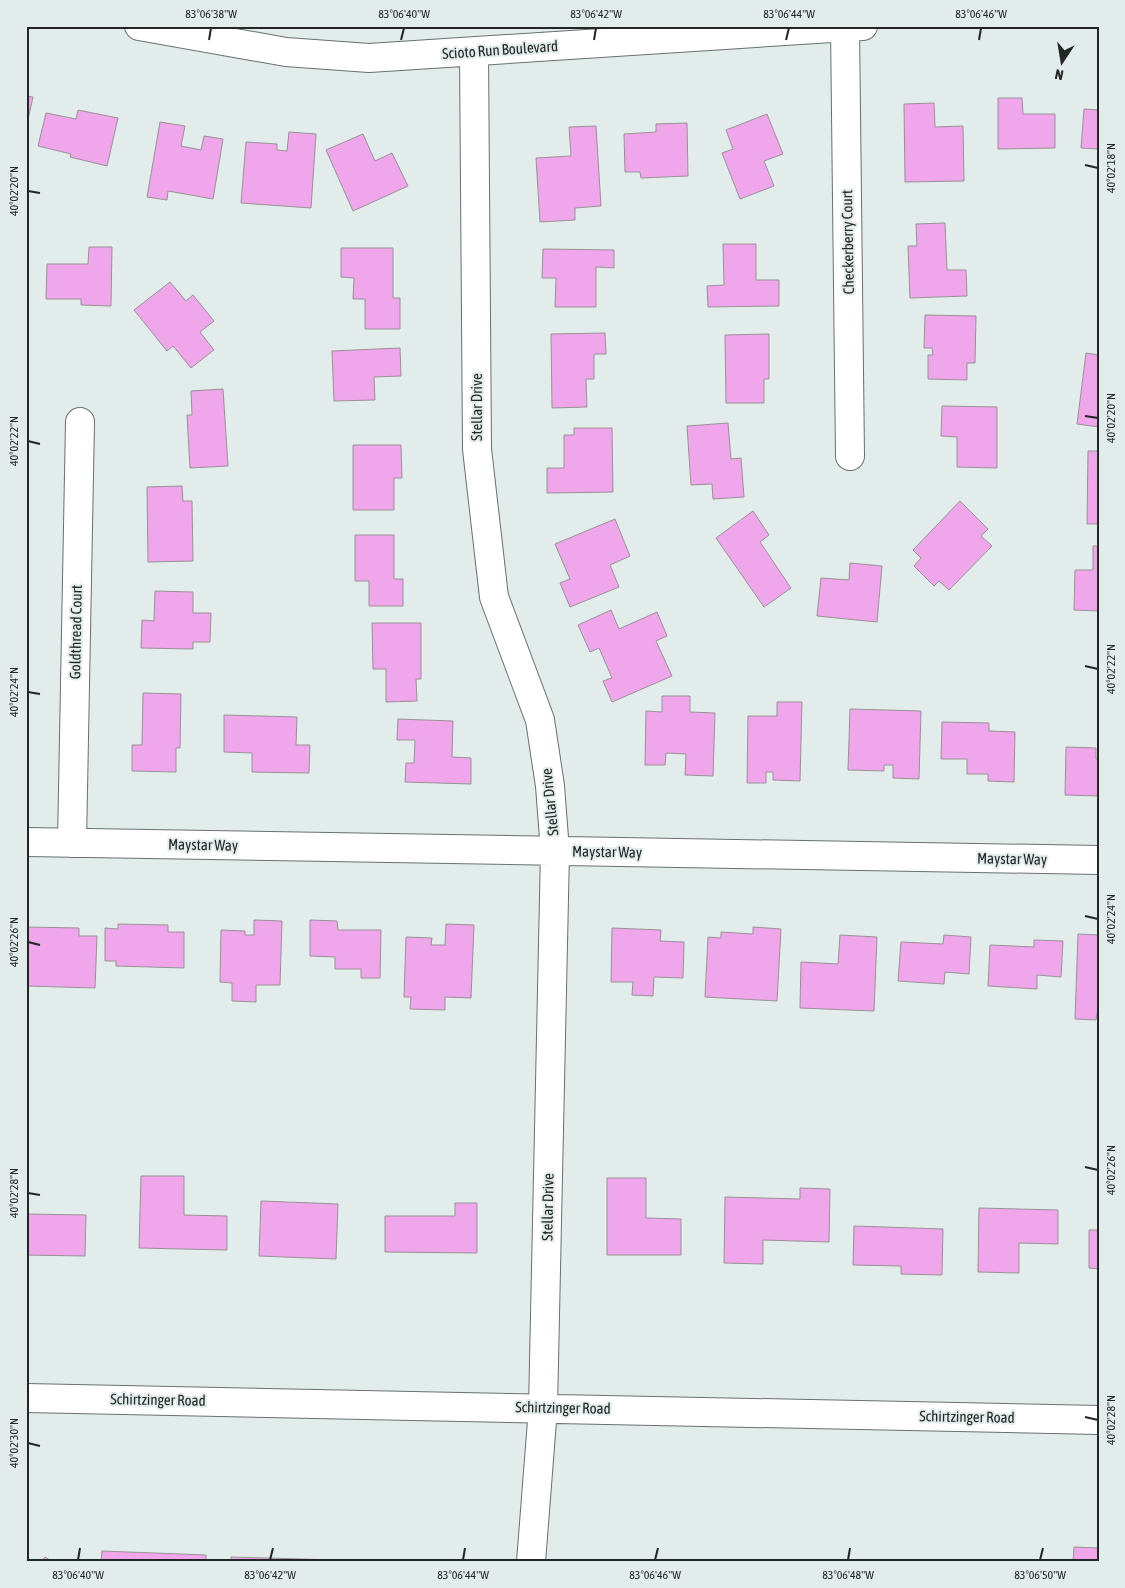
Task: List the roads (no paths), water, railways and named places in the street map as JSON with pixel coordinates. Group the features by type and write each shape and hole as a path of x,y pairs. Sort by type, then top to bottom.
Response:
{"street":[{"name":"Scioto Run Boulevard","path":"139,26 296,53 369,58 854,27"},
{"name":"Checkerberry Court","path":"850,456 854,27"},
{"name":"Stellar Drive","path":"474,52 477,449 494,597 540,720 550,786 555,851 543,1408 531,1562"},
{"name":"Goldthread Court","path":"72,843 80,422"},
{"name":"Maystar Way","path":"26,842 1099,860"},
{"name":"Schirtzinger Road","path":"26,1398 1099,1420"}]}
